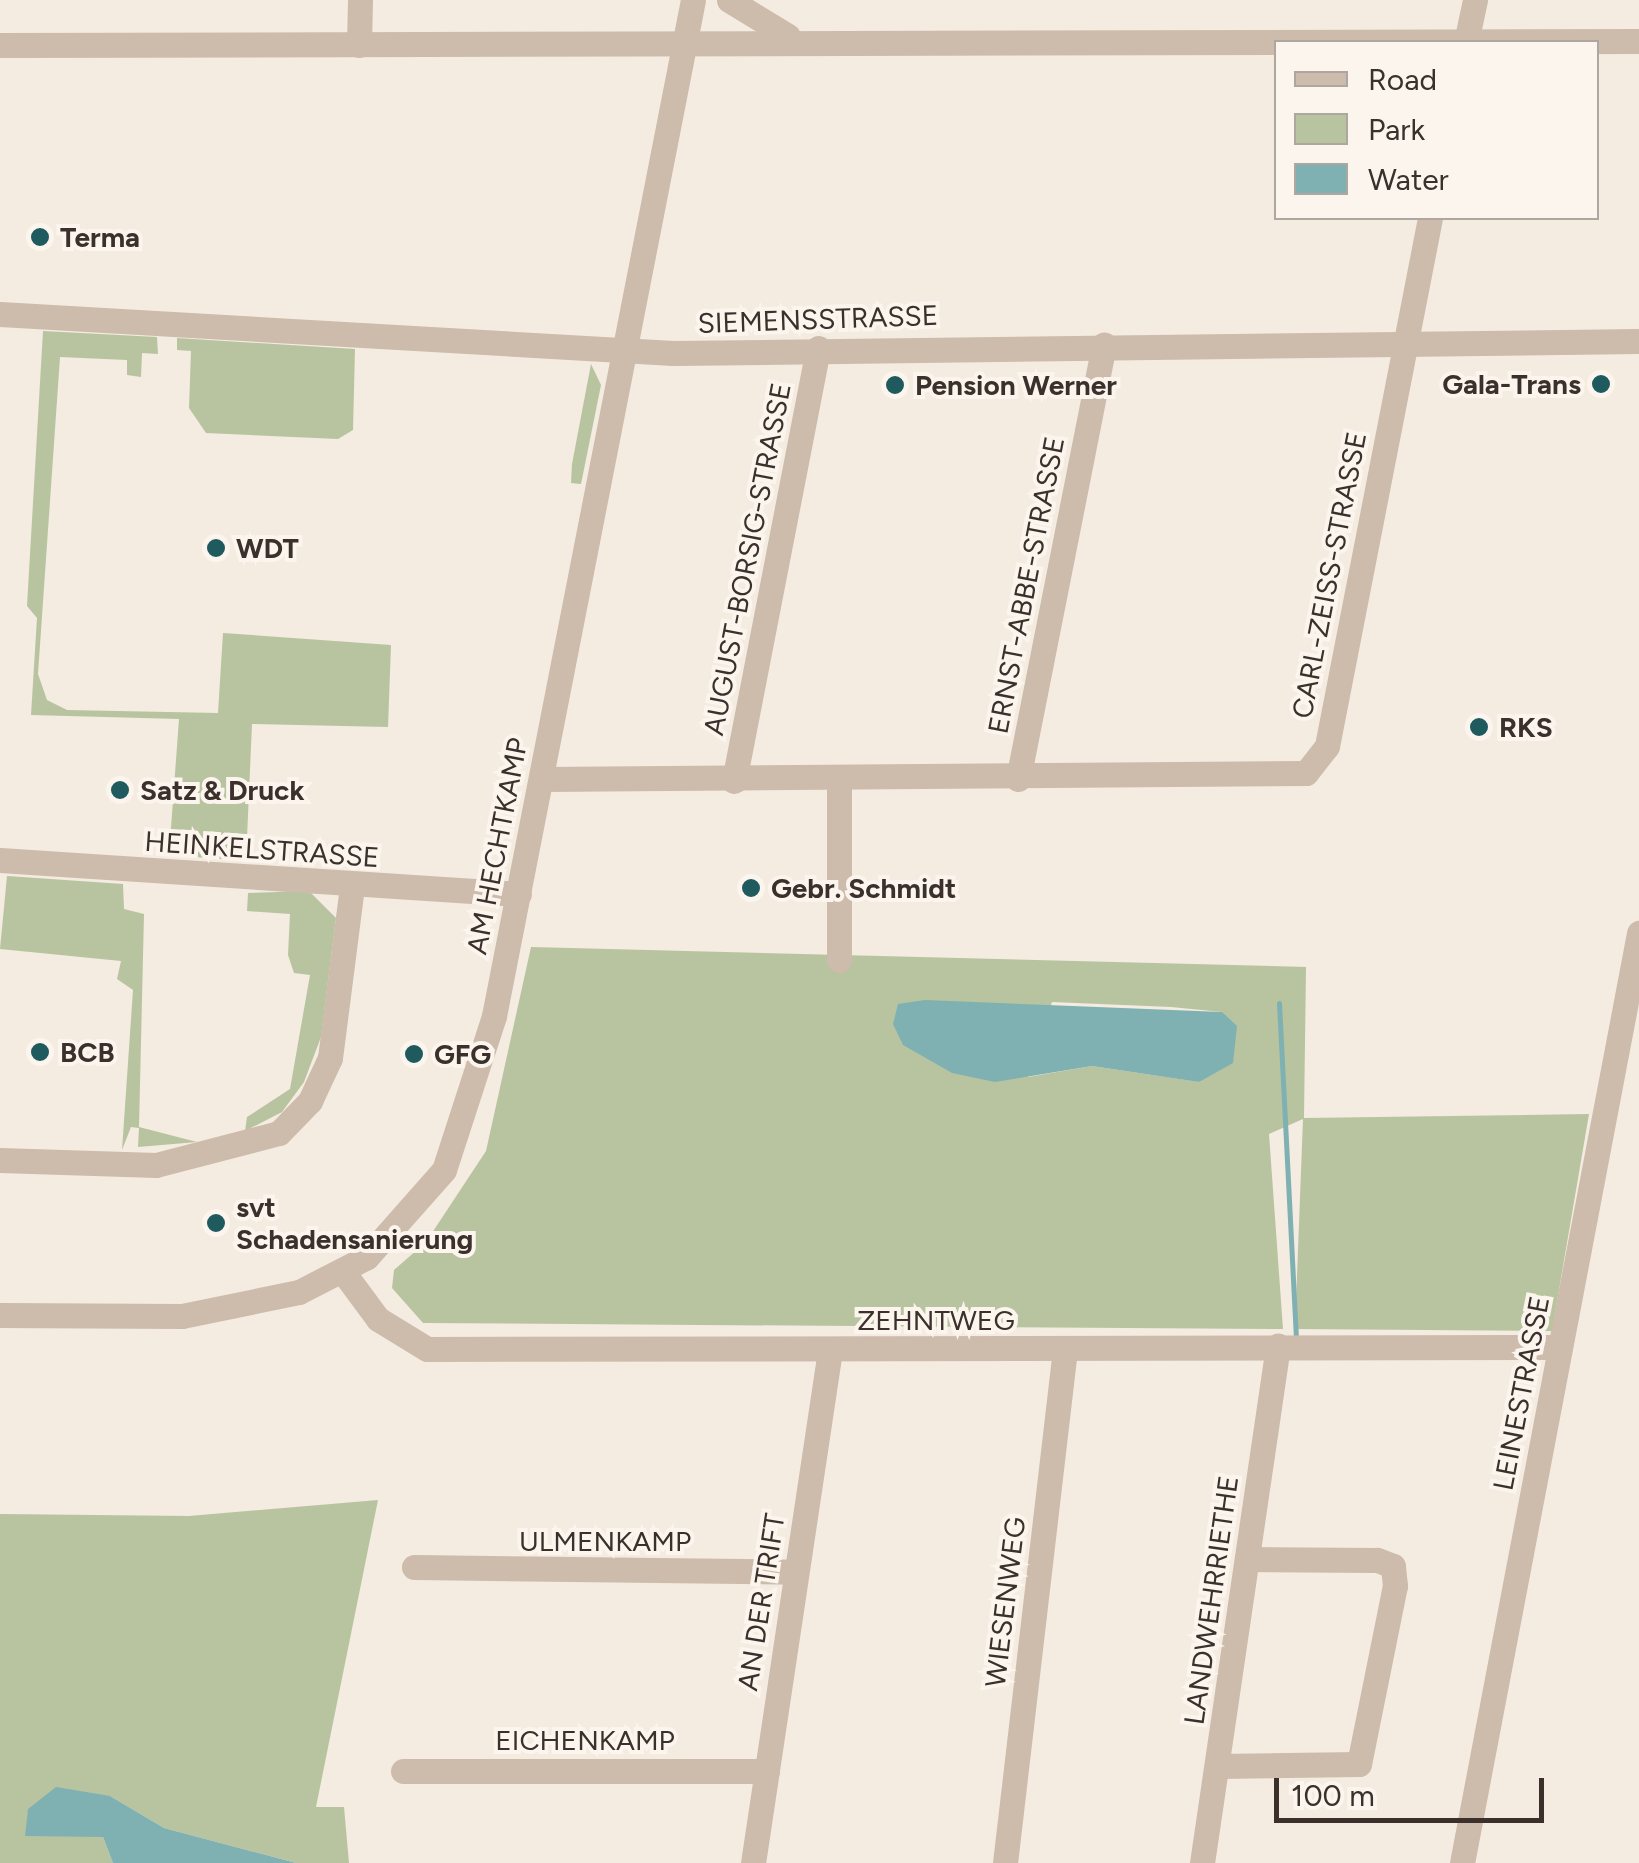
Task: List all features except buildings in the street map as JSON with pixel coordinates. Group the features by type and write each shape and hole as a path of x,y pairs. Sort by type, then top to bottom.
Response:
{"street":[{"path":"359,45 360,0"},
{"name":"AM HECHTKAMP","path":"0,1315 182,1316 281,1297 344,1273 414,1213 454,1150 519,894 693,0"},
{"path":"729,0 802,42"},
{"path":"1466,40 1476,0"},
{"path":"1599,40 1639,40"},
{"path":"0,45 1274,42"},
{"name":"CARL-ZEISS-STRASSE","path":"542,779 840,782 1288,778 1318,762 1430,220"},
{"name":"SIEMENSSTRASSE","path":"0,314 624,350 1639,341"},
{"name":"ERNST-ABBE-STRASSE","path":"1018,779 1104,344"},
{"name":"AUGUST-BORSIG-STRASSE","path":"734,781 818,348"},
{"path":"839,960 840,782"},
{"name":"HEINKELSTRASSE","path":"0,860 519,894"},
{"path":"0,1160 156,1165 251,1147 279,1133 310,1101 337,1034 352,886"},
{"name":"LEINESTRASSE","path":"1462,1863 1639,933"},
{"name":"ZEHNTWEG","path":"344,1273 378,1319 427,1349 1560,1347"},
{"name":"LANDWEHRRIETHE","path":"1202,1863 1278,1346"},
{"name":"WIESENWEG","path":"1005,1863 1066,1349"},
{"name":"AN DER TRIFT","path":"753,1863 830,1350"},
{"path":"1218,1766 1359,1764 1395,1586 1386,1562 1248,1558"},
{"name":"ULMENKAMP","path":"414,1567 796,1572"},
{"name":"EICHENKAMP","path":"403,1771 767,1771"}],"green space":[{"path":"43,331 157,337 158,354 142,353 141,377 127,375 127,360 60,357 38,674 47,700 67,710 218,713 223,633 391,645 388,727 252,724 246,861 169,855 179,719 31,715 37,618 27,606"},
{"path":"177,338 355,349 353,430 338,439 206,433 189,408 191,351 177,350"},
{"path":"591,364 601,385 581,484 571,483 572,464"},
{"path":"7,876 123,884 124,909 144,914 139,1127 197,1142 138,1147 139,1128 131,1127 122,1150 133,990 117,979 121,961 0,949"},
{"path":"309,891 336,918 321,1037 304,1082 282,1112 245,1131 247,1117 290,1089 310,975 294,973 288,955 290,914 247,911 248,893"},
{"path":"531,947 1306,967 1304,1118 1589,1114 1552,1331 1295,1329 1303,1119 1269,1134 1283,1329 423,1323 392,1288 394,1270 426,1242 486,1151","holes":["1052,1002 1222,1012 1200,1082 1092,1066 1028,1077"]},
{"path":"378,1500 316,1807 344,1807 349,1863 296,1863 164,1828 110,1796 64,1830 103,1837 113,1863 0,1863 0,1514 189,1516"}],"water":[{"path":"925,1000 1222,1012 1237,1026 1233,1063 1199,1082 1092,1066 995,1082 952,1073 903,1045 893,1024 898,1004"},
{"path":"56,1787 110,1796 164,1828 296,1863 113,1863 103,1837 25,1836 28,1809"}],"waterway":[{"path":"1279,1003 1296,1335"}],"place":[{"name":"Terma","path":"40,237"},
{"name":"Gala-Trans","path":"1601,384"},
{"name":"Pension Werner","path":"895,385"},
{"name":"WDT","path":"216,548"},
{"name":"RKS","path":"1479,727"},
{"name":"Satz & Druck","path":"120,790"},
{"name":"Gebr. Schmidt","path":"751,888"},
{"name":"BCB","path":"40,1052"},
{"name":"GFG","path":"414,1054"},
{"name":"svt Schadensanierung","path":"216,1223"}]}
